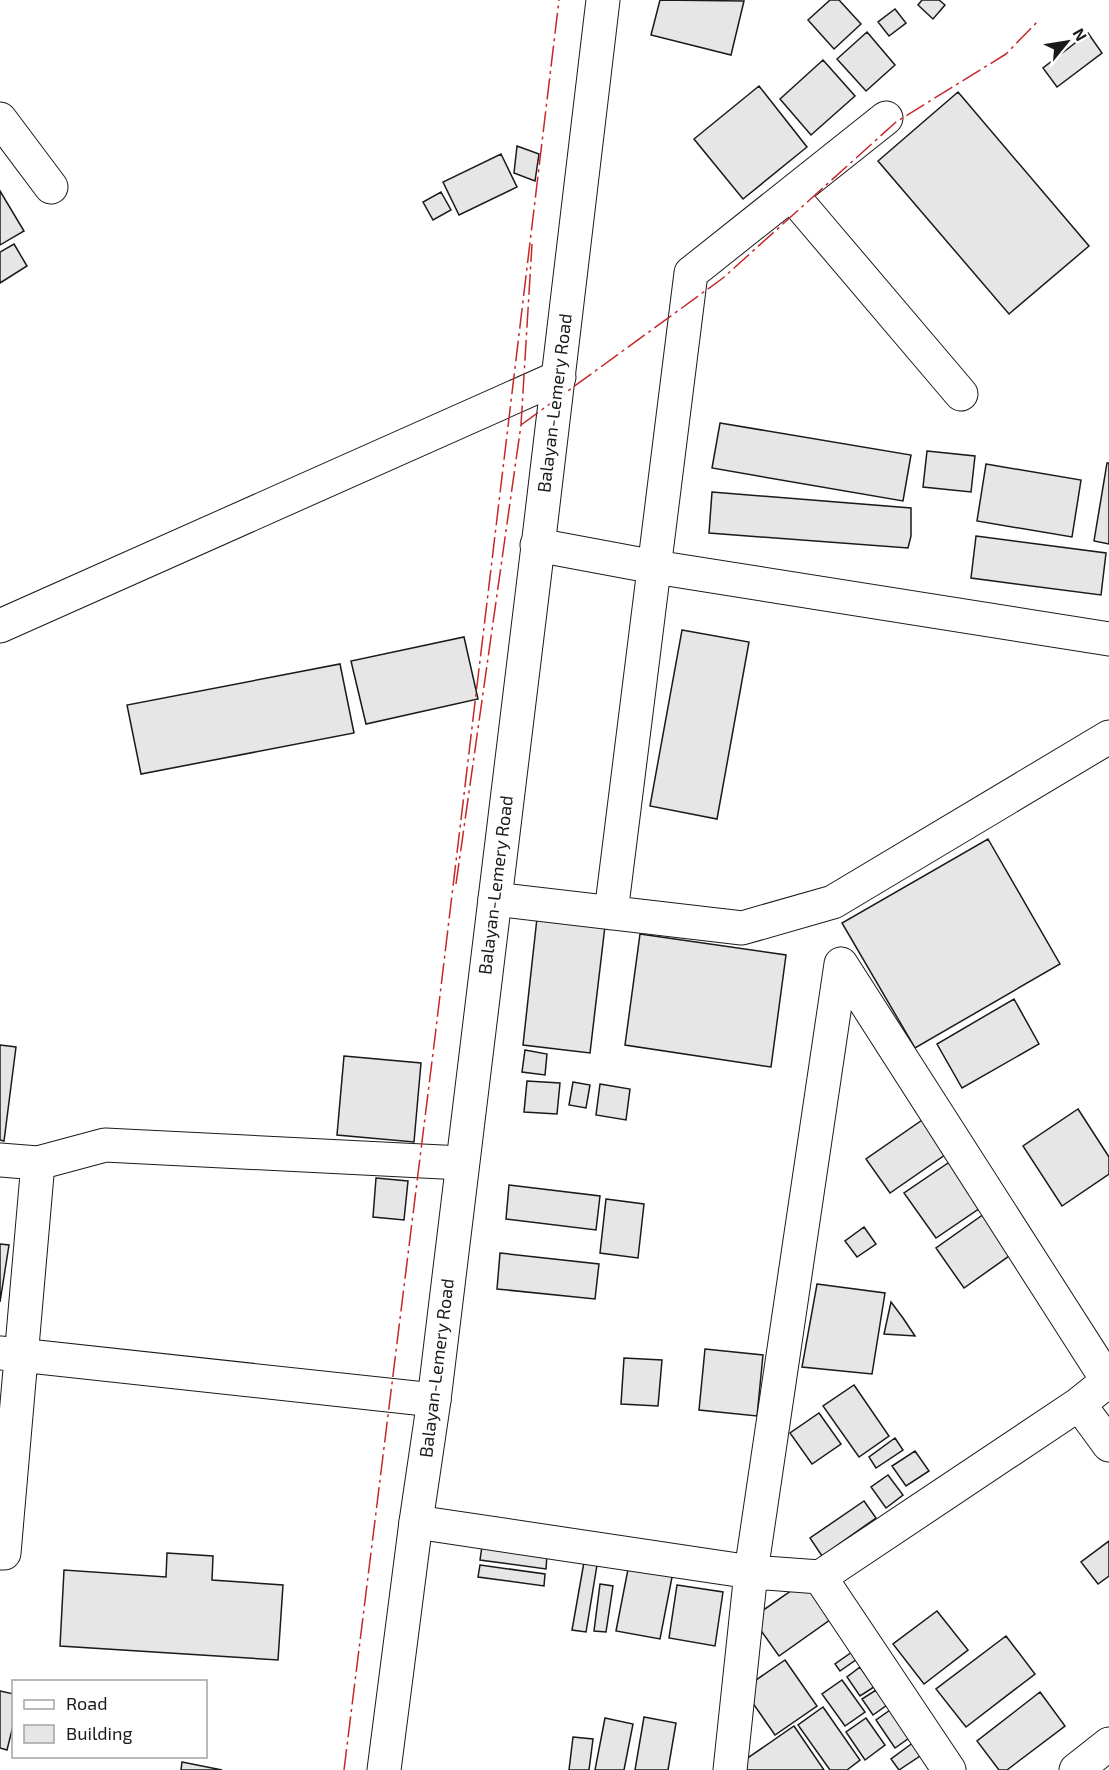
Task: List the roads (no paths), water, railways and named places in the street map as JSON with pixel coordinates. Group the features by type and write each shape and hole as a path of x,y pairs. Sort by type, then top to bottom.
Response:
{"street":[{"name":"Balayan-Lemery Road","path":"384,1770 434,1400 603,0"},
{"path":"611,913 691,273 886,118"},
{"path":"0,119 51,187"},
{"path":"791,194 960,394"},
{"path":"0,626 559,377"},
{"path":"537,545 655,567 1109,639"},
{"path":"495,898 742,928 833,902 1109,737"},
{"path":"416,1522 751,1572 820,1577 1079,1404 1108,1380 842,964 751,1572 730,1770"},
{"path":"0,1160 39,1163 105,1145 462,1163"},
{"path":"0,1553 4,1553 11,1354 39,1163"},
{"path":"11,1354 434,1400"},
{"path":"1079,1404 1109,1445"},
{"path":"820,1577 949,1770"},
{"path":"1076,1770 1109,1744"}]}
